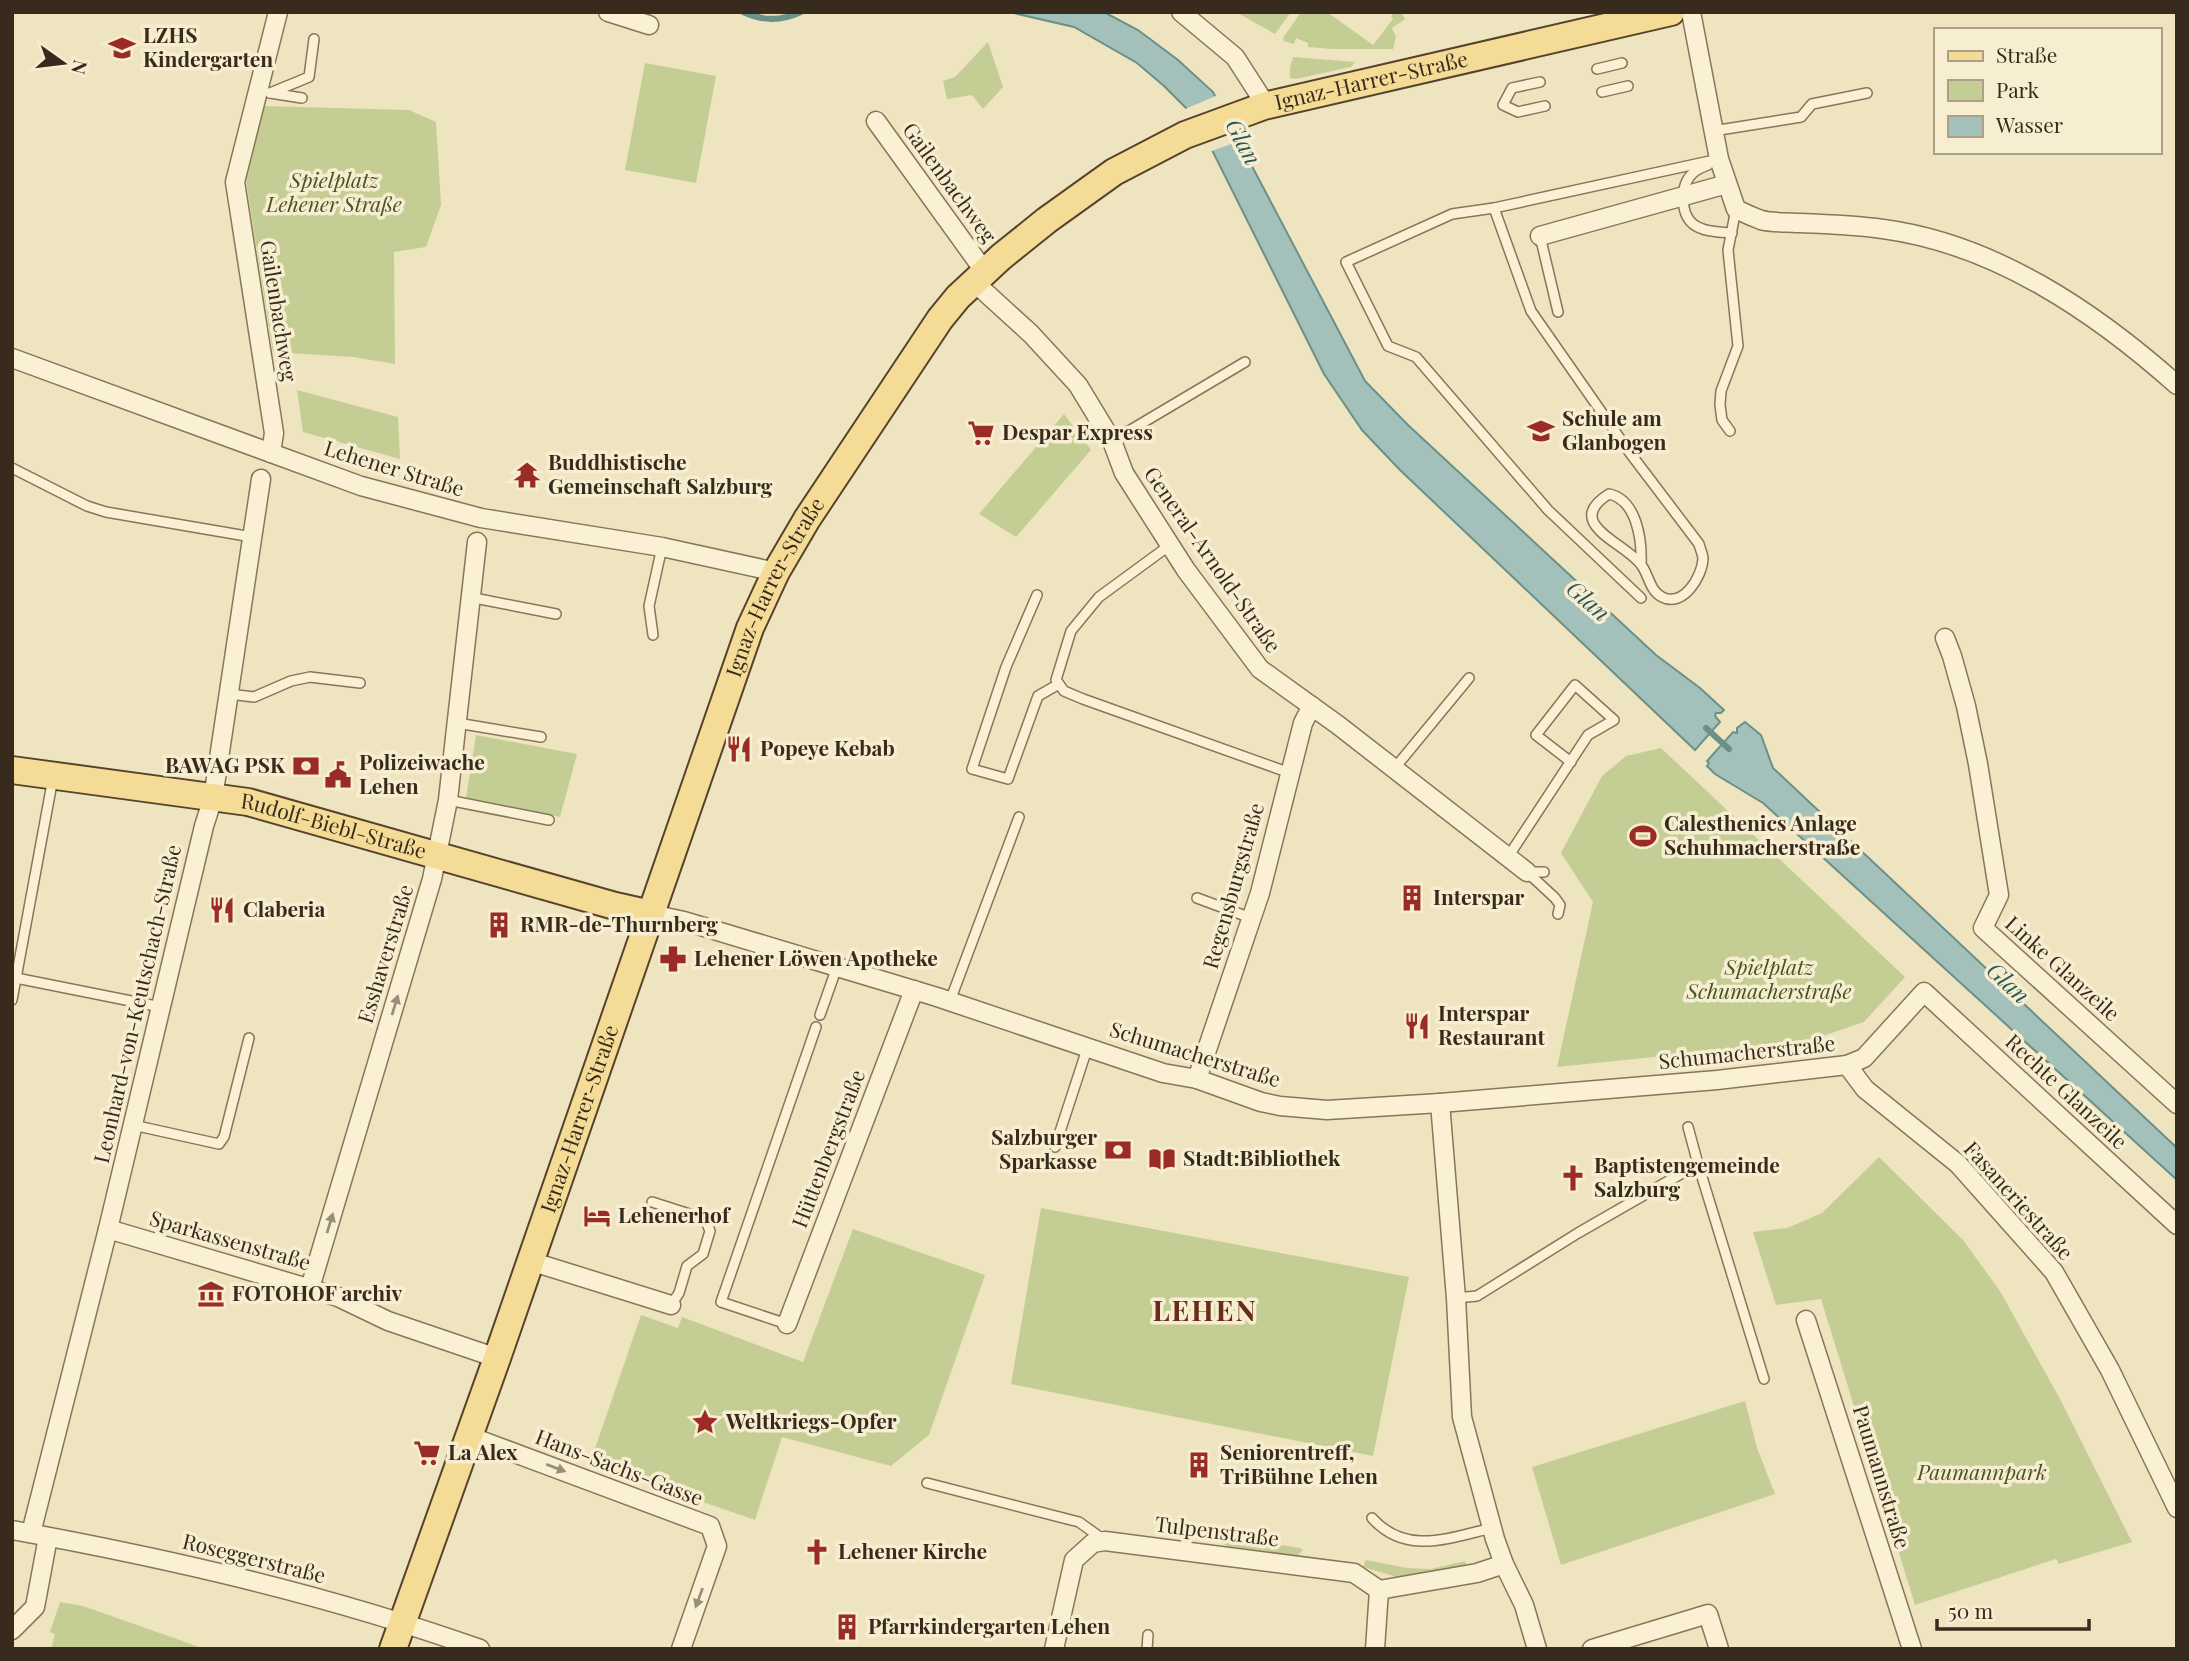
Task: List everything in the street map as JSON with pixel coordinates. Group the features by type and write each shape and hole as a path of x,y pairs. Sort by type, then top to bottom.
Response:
{"main road":[{"name":"Ignaz-Harrer-Straße","path":"393,1649 497,1358 750,628 776,572 807,519 940,319 979,277 1047,220 1114,172 1185,135 1254,109 1671,12"},
{"name":"Rudolf-Biebl-Straße","path":"12,770 248,802 650,914"}],"street":[{"name":"Gailenbachweg","path":"271,453 274,433 235,182 264,92 278,12"},
{"path":"608,12 649,25"},
{"path":"1181,12 1235,57 1254,109"},
{"path":"1691,12 1718,159 1736,209 1763,220 1905,233 1991,260 2041,284 2134,347 2177,385"},
{"name":"Gailenbachweg","path":"876,121 979,277"},
{"path":"1540,236 1727,184"},
{"name":"General-Arnold-Straße","path":"979,277 1077,385 1112,441 1124,473 1170,545 1260,669 1508,857 1535,872"},
{"name":"Lehener Straße","path":"12,358 361,486 481,518 662,547 776,572"},
{"name":"Leonhard-von-Keutschach-Straße","path":"12,1630 35,1606 40,1535 107,1229 213,798 261,479"},
{"name":"Esshaverstraße","path":"310,1288 437,856 448,800 477,542"},
{"name":"Linke Glanzeile","path":"1945,638 1968,717 1999,895 1983,928 2177,1104"},
{"name":"Regensburgstraße","path":"1196,1079 1260,893 1303,723 1312,706"},
{"name":"Schumacherstraße","path":"650,914 684,921 950,1001 1163,1073 1196,1079 1261,1102 1327,1110 1717,1080 1847,1065 1864,1058 1924,992"},
{"name":"Hüttenbergstraße","path":"787,1324 914,990"},
{"name":"Rechte Glanzeile","path":"1924,992 2177,1225"},
{"name":"Fasaneriestraße","path":"1847,1065 1865,1089 1958,1164 2054,1272 2110,1370 2177,1508"},
{"path":"1440,1103 1456,1298 1462,1418 1492,1528 1504,1564 1524,1605 1536,1649"},
{"name":"Sparkassenstraße","path":"107,1229 338,1297 388,1321 497,1358"},
{"path":"530,1261 671,1305"},
{"name":"Paumannstraße","path":"1806,1320 1912,1649"},
{"name":"Hans-Sachs-Gasse","path":"469,1436 710,1526 717,1546 681,1649"},
{"name":"Roseggerstraße","path":"12,1530 220,1572 403,1621 480,1649"},
{"path":"1054,1649 1074,1560 1093,1543 1105,1541"},
{"name":"Tulpenstraße","path":"1105,1541 1354,1573 1379,1590"},
{"path":"1375,1649 1379,1590 1477,1573 1504,1564"},
{"path":"1592,1649 1708,1614 1719,1649"}],"lane":[{"path":"264,92 309,77 314,39"},
{"path":"1597,69 1622,63"},
{"path":"1540,82 1512,88 1503,105 1518,112 1545,106"},
{"path":"1602,92 1628,86"},
{"path":"264,92 302,98"},
{"path":"1713,131 1801,117 1812,104 1867,93"},
{"path":"1718,159 1691,173 1683,189 1685,212 1694,225 1732,233"},
{"path":"1641,598 1548,510 1416,357 1388,346 1346,262 1452,214 1493,208 1718,159"},
{"path":"1493,208 1531,311 1630,453 1699,544 1703,557 1693,586 1684,595 1672,599 1662,598 1653,590 1642,564 1642,545 1628,504 1618,496 1609,494 1592,509 1592,519 1598,530 1642,564"},
{"path":"1730,430 1723,420 1720,405 1721,391 1738,346 1728,250 1736,209"},
{"path":"1540,236 1558,312"},
{"path":"1112,441 1245,362"},
{"path":"12,468 96,509 252,537"},
{"path":"1170,545 1099,597 1071,631 1056,680 1064,691 1083,699 1290,773"},
{"path":"653,635 649,606 662,547"},
{"path":"1037,595 1006,667 972,769 1008,779 1038,696 1059,684"},
{"path":"469,597 556,614"},
{"path":"229,694 254,696 291,681 310,677 360,682"},
{"path":"1394,769 1469,678"},
{"path":"1508,857 1588,735 1614,720 1575,684 1536,735 1570,762"},
{"path":"457,723 541,737"},
{"path":"12,1000 53,776"},
{"path":"448,800 549,820"},
{"path":"950,1001 1019,817"},
{"path":"1535,872 1560,905 1558,914"},
{"path":"1197,898 1251,918"},
{"path":"820,1015 837,967"},
{"path":"16,978 161,1007"},
{"path":"787,1324 721,1301 816,1027"},
{"path":"133,1125 219,1143 224,1137 249,1038"},
{"path":"1055,1147 1088,1046"},
{"path":"1688,1127 1764,1379"},
{"path":"1456,1298 1476,1296 1698,1164"},
{"path":"652,1202 705,1219 710,1231 703,1254 687,1266 680,1293 671,1305"},
{"name":"Tulpenstraße","path":"927,1483 1079,1522 1105,1541"},
{"path":"1372,1518 1384,1531 1406,1540 1436,1542 1492,1528"},
{"path":"1147,1649 1148,1634"}],"green space":[{"path":"1236,12 1291,12 1275,34"},
{"path":"1301,12 1327,12 1373,45 1393,19 1391,16 1394,12 1401,12 1405,19 1392,28 1396,37 1393,49 1332,49 1308,47 1308,43 1296,38 1294,44 1284,41 1283,38"},
{"path":"988,42 1003,87 983,109 972,95 947,99 943,81 955,77"},
{"path":"1293,57 1355,62 1351,67 1296,79 1290,78"},
{"path":"645,63 716,76 696,183 625,170"},
{"name":"Spielplatz Lehener Straße","path":"263,106 409,110 436,122 441,205 426,247 394,252 395,364 353,357 273,352 246,181"},
{"path":"297,390 398,417 400,459 303,432"},
{"path":"1064,414 1091,450 1016,537 979,514"},
{"path":"476,735 577,754 560,817 466,798"},
{"name":"Spielplatz Schumacherstraße","path":"1661,748 1905,977 1864,1022 1808,1041 1557,1067 1593,902 1561,853 1602,776 1626,756"},
{"name":"Paumannpark","path":"1879,1157 1963,1240 2000,1291 2060,1399 2132,1542 2059,1564 2056,1559 1915,1605 1821,1299 1776,1305 1753,1232 1787,1228 1822,1213"},
{"path":"1041,1208 1409,1277 1373,1456 1011,1384"},
{"path":"853,1229 985,1275 929,1435 891,1466 782,1437 755,1520 590,1463 641,1315 678,1328 682,1317 803,1362"},
{"path":"1745,1401 1757,1448 1775,1494 1561,1565 1532,1467"},
{"path":"1227,1537 1303,1550 1298,1555 1230,1548 1222,1543"},
{"path":"1366,1560 1407,1568 1431,1569 1465,1561 1466,1567 1404,1579 1363,1567"},
{"path":"60,1602 83,1606 205,1649 51,1649 55,1634 50,1632"}],"water":[{"path":"1009,12 1104,12 1138,30 1178,60 1213,92 1365,381 1408,425 1656,655 1724,710 1716,713 1715,716 1720,722 1695,750 1400,470 1362,430 1324,374 1196,118 1137,63 1074,27"},
{"path":"1745,722 1761,735 1773,768 2177,1148 2177,1180 1763,803 1715,774 1707,766 1707,761"}],"pier":[{"path":"1218,95 1242,140 1209,152 1193,120 1183,110"}],"waterway":[{"path":"743,12 772,19 801,12"},
{"name":"Glan","path":"1706,728 1729,749"}],"place":[{"name":"LZHS Kindergarten","path":"122,48"},
{"name":"Schule am Glanbogen","path":"1541,431"},
{"name":"Despar Express","path":"981,433"},
{"name":"Buddhistische Gemeinschaft Salzburg","path":"527,475"},
{"name":"Popeye Kebab","path":"739,749"},
{"name":"BAWAG PSK","path":"306,766"},
{"name":"Polizeiwache Lehen","path":"338,775"},
{"name":"Calesthenics Anlage Schuhmacherstraße","path":"1643,836"},
{"name":"Interspar","path":"1412,898"},
{"name":"Claberia","path":"222,910"},
{"name":"RMR-de-Thurnberg","path":"499,925"},
{"name":"Lehener Löwen Apotheke","path":"673,959"},
{"name":"Interspar Restaurant","path":"1417,1026"},
{"name":"Salzburger Sparkasse","path":"1118,1150"},
{"name":"Stadt:Bibliothek","path":"1162,1159"},
{"name":"Baptistengemeinde Salzburg","path":"1573,1178"},
{"name":"Lehenerhof","path":"597,1216"},
{"name":"FOTOHOF archiv","path":"211,1294"},
{"name":"Weltkriegs-Opfer","path":"705,1422"},
{"name":"La Alex","path":"427,1453"},
{"name":"Seniorentreff, TriBühne Lehen","path":"1199,1465"},
{"name":"Lehener Kirche","path":"817,1552"},
{"name":"Pfarrkindergarten Lehen","path":"847,1627"}],"district":[{"name":"LEHEN","path":"1205,1311"}]}
